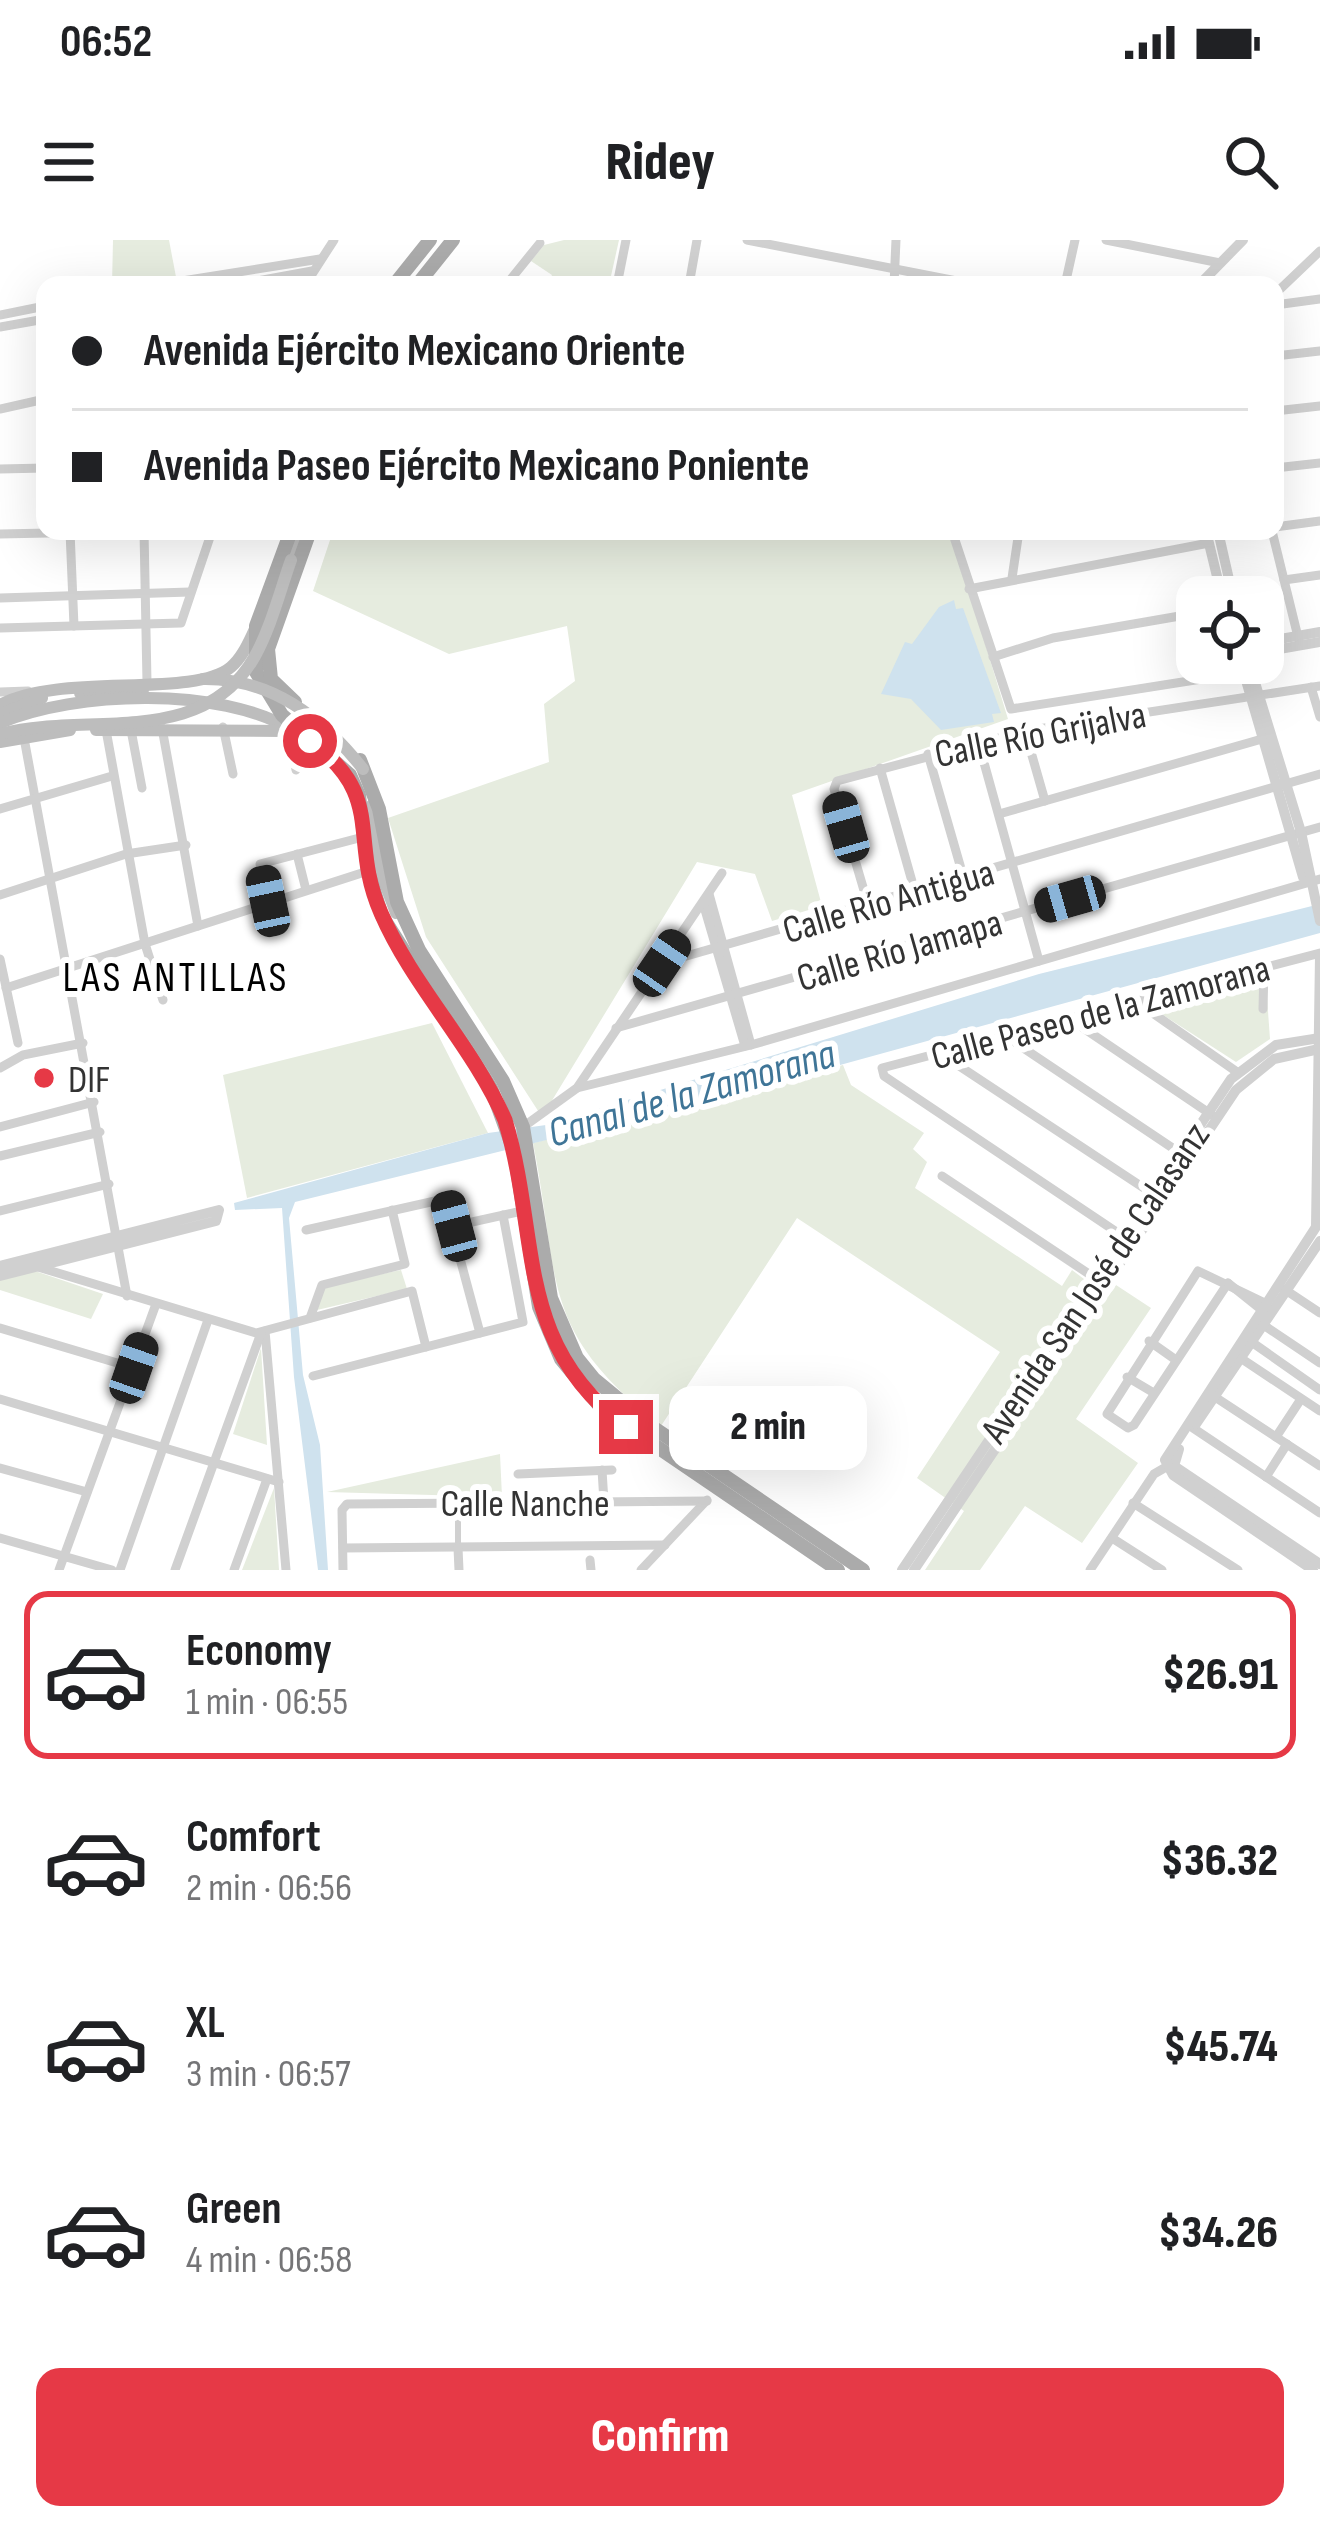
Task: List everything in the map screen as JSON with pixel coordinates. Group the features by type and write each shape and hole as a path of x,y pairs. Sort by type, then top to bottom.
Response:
{"main road":[{"path":"401,276 430,240"},
{"path":"424,276 453,240"},
{"path":"0,714 56,695 177,688 232,666 256,626 288,540"},
{"path":"0,738 70,723 167,721 208,705 235,683 256,654 301,540"},
{"path":"303,540 268,649 271,679 321,720 368,770 388,878 419,950"},
{"path":"256,626 261,686 309,741"},
{"path":"0,704 33,692 232,678 268,689 340,740 363,769 384,887 503,1081 523,1127 522,1211 539,1307 571,1374 603,1410 838,1570"},
{"path":"168,728 173,700"},
{"path":"0,723 52,707 173,700 231,706 276,721 350,775 359,795 368,871 389,928 491,1088 520,1148 551,1298 586,1370 651,1426 862,1570"},
{"path":"309,741 321,720"},
{"path":"0,738 223,727 289,732 309,741"}],"street":[{"path":"310,276 334,240"},
{"path":"619,276 626,240"},
{"path":"691,276 697,240"},
{"path":"747,240 929,276"},
{"path":"893,276 896,240"},
{"path":"1067,276 1075,240"},
{"path":"1106,240 1220,263"},
{"path":"1208,276 1243,240"},
{"path":"513,276 540,243"},
{"path":"1284,285 1320,251"},
{"path":"213,276 320,259"},
{"path":"284,276 312,271"},
{"path":"1284,304 1320,299"},
{"path":"0,315 36,308"},
{"path":"0,327 36,321"},
{"path":"1284,355 1320,351"},
{"path":"0,409 36,401"},
{"path":"1284,410 1320,406"},
{"path":"1284,467 1320,463"},
{"path":"0,469 36,468"},
{"path":"1284,527 1320,521"},
{"path":"0,534 36,533"},
{"path":"70,540 74,626"},
{"path":"147,540 147,682"},
{"path":"0,628 181,623 209,540"},
{"path":"955,540 1011,709 1204,684"},
{"path":"1012,578 1018,540"},
{"path":"969,589 1193,540"},
{"path":"1208,540 1217,576"},
{"path":"1220,540 1229,576"},
{"path":"1276,540 1283,576"},
{"path":"1299,641 1284,580 1320,574"},
{"path":"0,598 190,592"},
{"path":"993,656 1053,638 1176,617"},
{"path":"1284,646 1320,632"},
{"path":"1284,641 1320,643"},
{"name":"Calle Río Grijalva","path":"1284,682 1316,686"},
{"name":"Calle Río Grijalva","path":"868,904 835,784 978,740 1224,684"},
{"path":"1251,684 1262,739 1282,786"},
{"path":"1252,684 1296,834 1315,880 1320,921"},
{"path":"1316,686 1320,717"},
{"path":"0,692 33,692"},
{"path":"223,727 233,774"},
{"path":"168,728 198,926"},
{"path":"106,730 145,944 163,1000"},
{"path":"131,730 142,788"},
{"path":"1025,730 1046,801"},
{"path":"289,732 296,770"},
{"path":"24,738 128,1295"},
{"path":"999,814 1262,739"},
{"path":"978,740 1039,962"},
{"path":"928,754 964,879"},
{"path":"880,768 915,892"},
{"name":"Calle Río Antigua","path":"662,963 1320,774"},
{"path":"0,809 112,776"},
{"name":"Calle Río Jamapa","path":"616,1028 735,998 1320,826"},
{"path":"268,901 260,864 363,837"},
{"path":"0,895 127,854 186,845"},
{"path":"297,854 306,890"},
{"path":"6,988 368,871"},
{"path":"523,1127 577,1088 722,873"},
{"path":"577,1088 748,1046 1315,880"},
{"path":"706,899 748,1046"},
{"path":"1090,1570 1133,1503 1169,1464 1215,1396 1265,1307 1314,1250 1319,1201 1320,954"},
{"name":"Calle Paseo de la Zamorana","path":"1124,1237 881,1071 1067,1017 1320,954"},
{"path":"0,959 18,1043"},
{"path":"1262,1009 1264,968"},
{"path":"1134,1000 1237,1072"},
{"path":"1067,1017 1212,1115"},
{"path":"1004,1035 1180,1153"},
{"path":"0,1068 23,1055 82,1039"},
{"name":"Avenida San José de Calasanz","path":"902,1570 1044,1367 1237,1072 1276,1046 1318,1044"},
{"name":"Avenida San José de Calasanz","path":"1101,1282 1124,1237 1157,1197 1180,1153 1212,1115 1261,1066 1318,1044"},
{"path":"938,1052 1157,1197"},
{"path":"0,1127 94,1102"},
{"path":"0,1156 100,1132"},
{"path":"942,1176 1101,1282"},
{"path":"0,1211 109,1184"},
{"path":"306,1230 444,1199 480,1333"},
{"path":"0,1276 35,1262 221,1218 214,1209 120,1240"},
{"path":"300,1320 322,1285 405,1264 392,1210"},
{"path":"454,1226 522,1211"},
{"path":"314,1376 523,1322 503,1215"},
{"path":"0,1265 35,1262 208,1320 263,1332 412,1291 426,1347"},
{"path":"1228,1283 1128,1428 1107,1411 1198,1270 1228,1283 1265,1307"},
{"path":"1283,1288 1320,1313"},
{"path":"1169,1464 1234,1364 1265,1326 1283,1288"},
{"path":"59,1570 156,1304"},
{"path":"0,1538 116,1570 208,1320"},
{"path":"1265,1326 1320,1363"},
{"path":"0,1328 134,1368"},
{"path":"176,1570 263,1332"},
{"path":"263,1332 286,1570"},
{"path":"1148,1341 1176,1360"},
{"path":"1253,1343 1320,1390"},
{"path":"1234,1364 1319,1409"},
{"name":"Avenida San José de Calasanz","path":"914,1570 1044,1367"},
{"path":"1126,1377 1154,1393"},
{"path":"1215,1396 1320,1466"},
{"path":"0,1399 279,1482"},
{"path":"1276,1436 1301,1399"},
{"path":"1193,1428 1320,1513"},
{"path":"1266,1477 1287,1444"},
{"path":"1169,1464 1320,1564"},
{"path":"1169,1464 1313,1570"},
{"path":"0,1468 87,1492"},
{"path":"518,1474 607,1470 604,1502"},
{"path":"234,1570 267,1478"},
{"path":"641,1570 719,1488"},
{"name":"Calle Nanche","path":"343,1548 343,1505 707,1501"},
{"path":"458,1503 459,1570"},
{"path":"1133,1503 1238,1570"},
{"path":"1112,1538 1162,1570"},
{"path":"343,1570 343,1548 665,1545"}],"shaded area":[{"path":"113,240 169,240 176,276 112,276"},
{"path":"564,240 619,240 611,276 552,276 531,261 544,245"},
{"path":"330,540 954,540 1008,719 792,795 822,906 772,921 755,874 697,862 542,1117 426,937 388,818 549,762 544,704 575,681 567,626 449,654 313,591"},
{"path":"1265,970 1270,1039 1236,1062 1143,1002"},
{"path":"432,1023 488,1133 247,1198 223,1075"},
{"path":"843,1065 851,1085 924,1133 913,1149 927,1162 915,1188 1062,1286 1072,1270 1108,1297 1116,1285 1151,1308 1076,1419 1138,1463 1082,1543 1025,1506 980,1570 925,1570 964,1511 917,1478 1000,1352 797,1218 661,1426 621,1392 574,1331 553,1268 533,1143"},
{"path":"401,1270 407,1289 317,1310 324,1286"},
{"path":"35,1271 103,1294 91,1319 0,1290 0,1279"},
{"path":"261,1348 267,1445 233,1434"},
{"path":"500,1454 502,1497 327,1492"},
{"path":"274,1488 279,1570 242,1570"}],"water":[{"path":"954,600 956,609 963,608 1001,713 992,714 994,722 941,730 911,699 881,694 905,642 912,644 939,607"},
{"name":"Canal de la Zamorana","path":"1320,904 1320,933 749,1090 295,1202 289,1218 303,1375 320,1445 328,1570 318,1570 294,1377 282,1208 235,1210 234,1203 488,1133 546,1125 1039,974"}],"place":[{"name":"DIF","path":"44,1078"}],"district":[{"name":"LAS ANTILLAS","path":"176,976"}],"route":[{"path":"310,741 350,775 359,795 368,871 382,916 491,1088 505,1120 534,1288 546,1329 579,1384 626,1427"}]}
